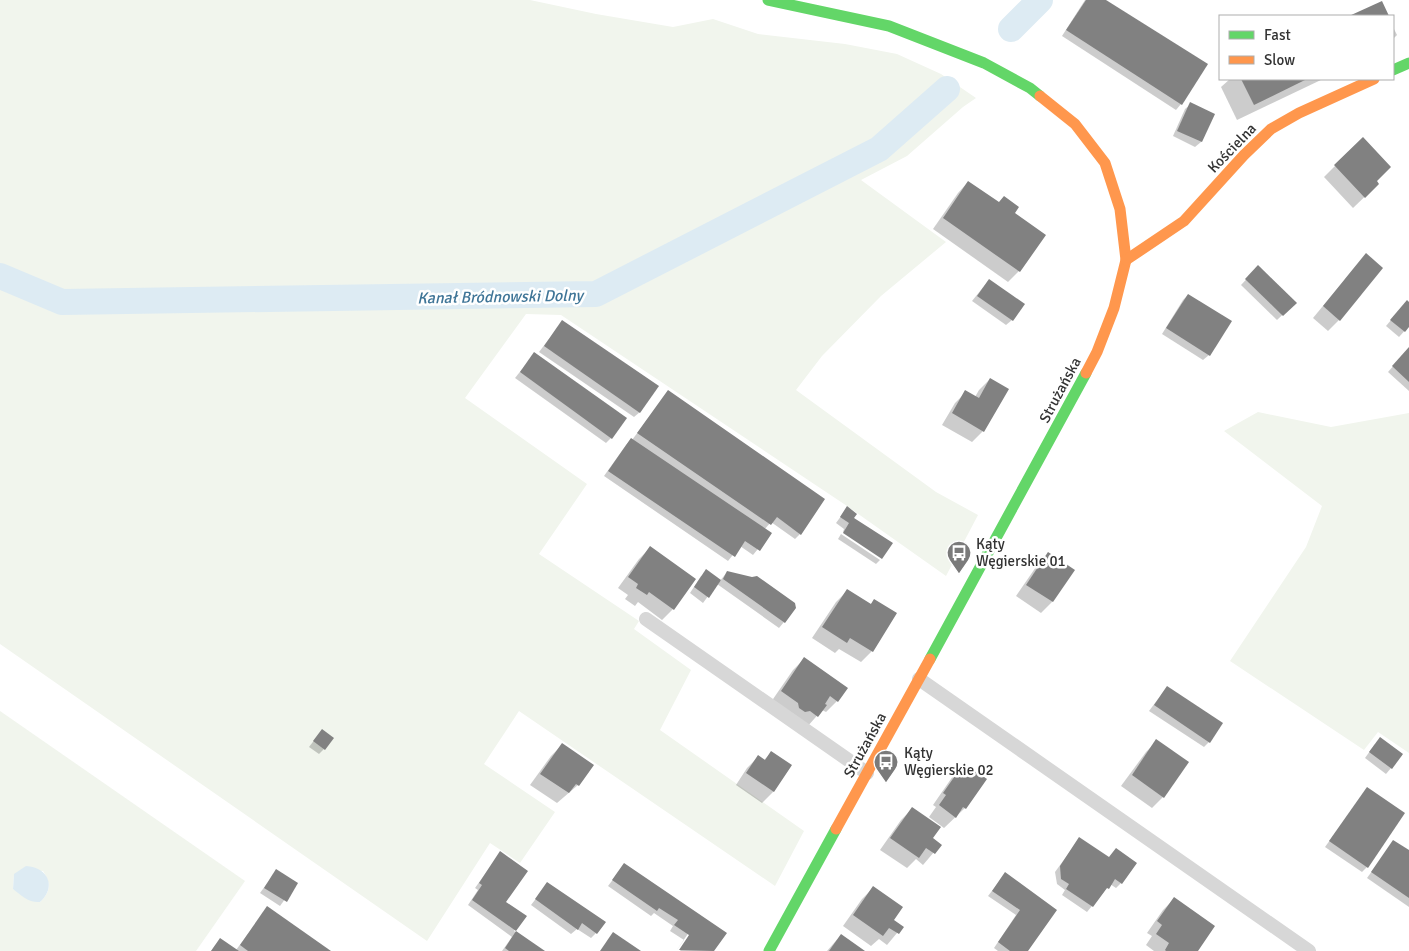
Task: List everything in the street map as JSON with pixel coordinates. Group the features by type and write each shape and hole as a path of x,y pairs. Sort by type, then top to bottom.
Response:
{"main road":[{"name":"Strużańska","path":"768,0 889,26 984,62 1030,88 1075,124 1105,163 1120,209 1126,260 1114,308 1097,352 769,951"},
{"path":"1394,70 1409,63"},
{"name":"Kościelna","path":"1126,260 1184,221 1244,155 1271,129 1299,112 1372,80"}],"lane":[{"path":"646,619 867,773"},
{"path":"919,679 1309,951"}],"shaded area":[{"path":"0,0 530,0 596,14 673,27 713,19 758,34 845,44 897,54 941,74 976,98 907,156 861,180 946,242 881,296 822,356 796,390 936,492 978,515 946,576 847,506 561,315 526,314 465,398 587,484 539,554 639,621 634,629 691,670 660,730 804,831 775,886 519,711 484,764 555,812 520,863 490,843 427,941 0,644"},
{"path":"1258,412 1331,427 1409,413 1409,753 1378,732 1364,750 1230,661 1306,547 1322,506 1224,431"},
{"path":"0,711 245,881 196,951 0,951","holes":["43,871 49,887 46,895 40,902 13,889 14,874"]},
{"path":"26,866 40,870 48,879 48,890 40,902 29,900 13,889 14,874"}],"building":[{"path":"1086,0 1106,0 1208,64 1182,105 1066,30"},
{"path":"1382,1 1389,15 1351,15"},
{"path":"1242,80 1305,80 1254,105"},
{"path":"1190,102 1215,114 1202,142 1177,131"},
{"path":"1363,137 1391,167 1377,181 1379,184 1365,198 1334,165"},
{"path":"968,181 999,202 1004,196 1019,207 1015,213 1046,235 1020,272 943,218"},
{"path":"1366,253 1383,268 1340,321 1323,306"},
{"path":"1258,265 1297,303 1283,316 1245,279"},
{"path":"989,279 1025,304 1013,321 977,296"},
{"path":"1188,294 1232,321 1210,356 1166,328"},
{"path":"1407,300 1409,302 1409,327 1405,332 1390,320"},
{"path":"562,320 659,386 640,413 544,346"},
{"path":"1409,347 1409,382 1392,366"},
{"path":"534,352 627,418 612,439 520,372"},
{"path":"990,378 1009,389 984,432 952,413 965,390 979,398"},
{"path":"668,390 825,499 801,535 777,517 771,525 637,433"},
{"path":"631,438 772,533 760,551 745,541 735,557 608,471"},
{"path":"847,506 857,514 854,518 893,543 882,559 843,533 849,523 840,517"},
{"path":"650,546 696,579 674,610 649,592 647,595 636,588 638,584 628,577"},
{"path":"1048,552 1075,570 1053,602 1026,585"},
{"path":"706,569 721,580 709,598 694,587"},
{"path":"727,571 752,577 757,576 795,603 796,608 785,623 723,579"},
{"path":"847,589 871,604 874,599 897,613 873,652 850,638 847,643 822,627"},
{"path":"804,657 848,688 838,702 830,696 825,704 827,705 818,717 810,711 805,712 799,708 798,703 781,691"},
{"path":"1167,686 1223,723 1210,743 1154,705"},
{"path":"322,729 334,738 325,750 313,741"},
{"path":"1380,737 1403,754 1392,769 1369,752"},
{"path":"1156,739 1189,762 1164,798 1132,775"},
{"path":"562,743 594,765 579,786 576,784 569,793 540,774"},
{"path":"771,751 792,765 774,792 746,773 758,755 765,760"},
{"path":"964,763 987,779 966,809 963,807 956,818 939,805 946,795 943,793"},
{"path":"1367,787 1405,813 1368,868 1329,841"},
{"path":"912,807 941,827 933,838 942,845 935,854 926,848 919,858 890,838"},
{"path":"1079,837 1109,857 1116,848 1137,863 1122,884 1115,879 1093,907 1066,889 1069,884 1061,879 1060,866"},
{"path":"1393,840 1409,850 1409,898 1371,872"},
{"path":"500,851 528,871 506,902 527,916 516,931 472,900 482,885 479,883"},
{"path":"624,863 727,933 714,951 679,950 689,935 674,925 678,920 659,908 657,911 612,880"},
{"path":"276,869 298,883 287,902 264,888"},
{"path":"1005,872 1057,910 1028,951 1010,951 998,942 1020,910 992,891"},
{"path":"547,882 606,922 597,934 582,923 578,930 535,899"},
{"path":"873,886 903,907 894,920 904,927 899,934 889,928 883,936 853,915"},
{"path":"1174,897 1215,926 1198,951 1166,951 1169,943 1156,934 1162,925 1157,921"},
{"path":"267,906 331,951 248,951 240,945"},
{"path":"516,931 545,951 509,951 505,948"},
{"path":"613,932 641,951 600,951"},
{"path":"841,934 865,951 829,951"},
{"path":"220,938 239,951 211,951"}],"waterway":[{"name":"Kanał Bródnowski Dolny","path":"1011,29 1040,0"},
{"name":"Kanał Bródnowski Dolny","path":"0,276 62,302 596,294 879,149 947,89"}],"traffic: fast":[{"path":"768,0 889,26 984,63 1030,88 1040,96"},
{"path":"1394,70 1409,63"},
{"path":"930,659 1086,373"},
{"path":"769,951 836,829"}],"traffic: slow":[{"path":"1126,260 1184,221 1244,155 1271,129 1299,113 1372,80"},
{"path":"1040,96 1075,124 1105,163 1120,209 1126,260 1114,308 1097,352 1086,373"},
{"path":"836,829 930,659"}],"place":[{"name":"Kąty Węgierskie 01","path":"959,574"},
{"name":"Kąty Węgierskie 02","path":"886,783"}]}
